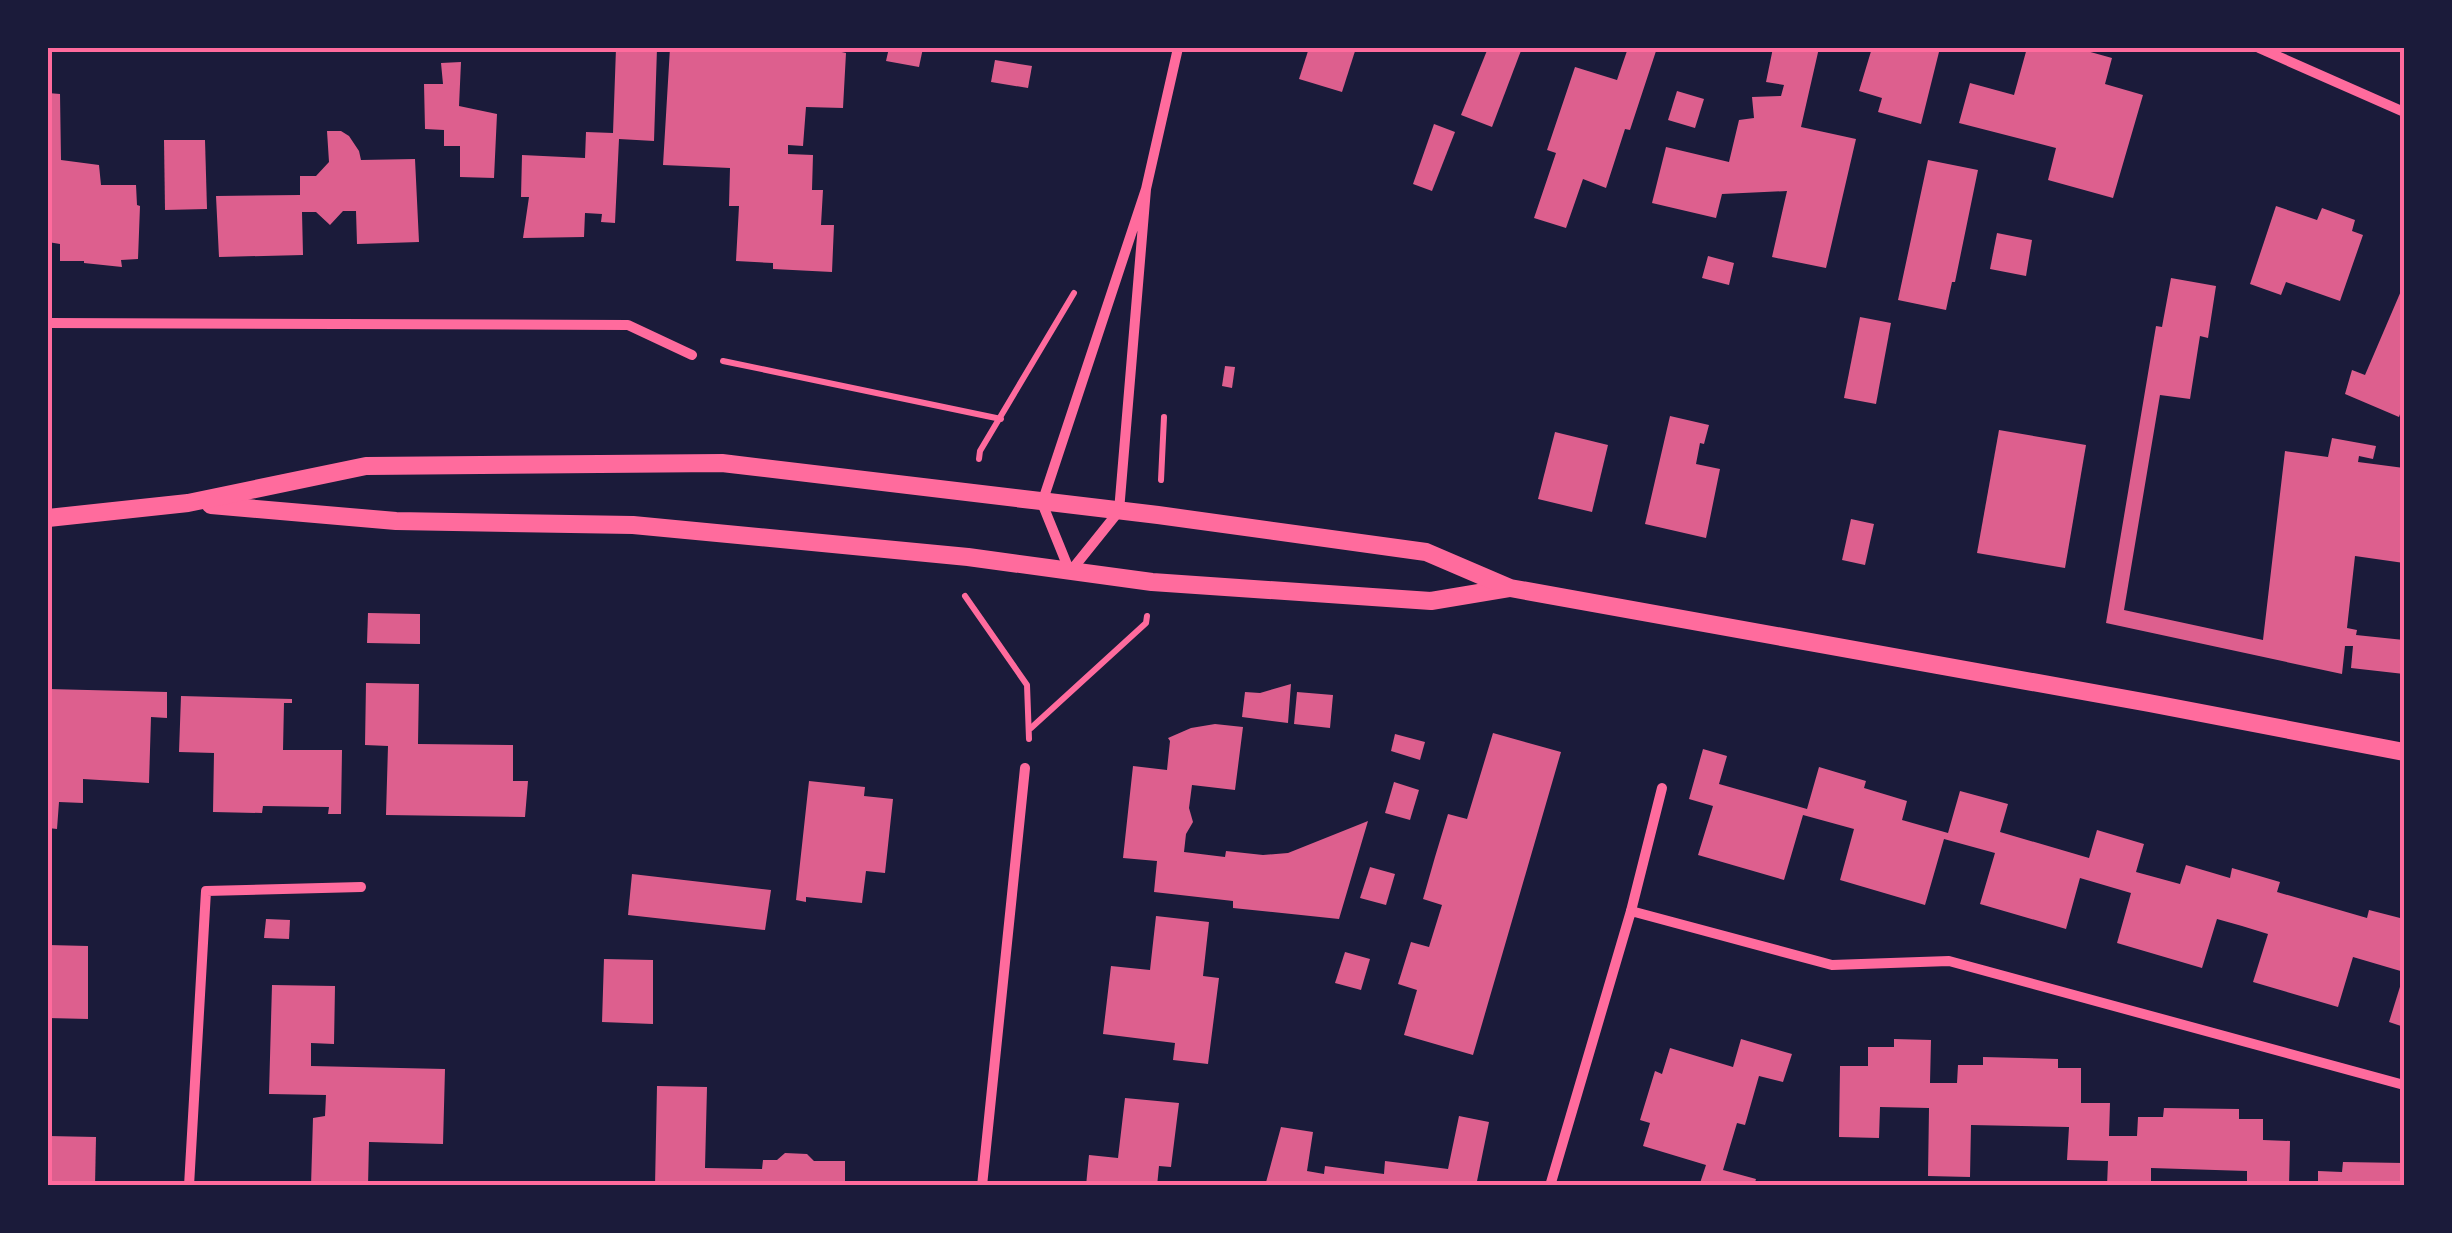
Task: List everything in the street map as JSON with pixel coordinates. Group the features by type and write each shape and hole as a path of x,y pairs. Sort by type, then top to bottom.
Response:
{"street":[{"path":"1070,572 1042,503 1146,189 1178,48"},
{"path":"2259,48 2404,112"},
{"path":"1070,572 1119,511 1146,189"},
{"path":"48,322 628,325 692,355"},
{"path":"48,518 188,503 366,466 722,463 1426,552 1510,588 2404,752"},
{"path":"188,503 396,521 633,525 968,557 1152,582 1432,601 1510,588"},
{"path":"982,1186 1025,768"},
{"path":"1550,1186 1631,911 1662,788"},
{"path":"190,1186 206,891 361,887"},
{"path":"1631,911 1832,965 1949,961 2404,1085"}],"path":[{"path":"692,355 1000,419"},
{"path":"968,557 964,594 1027,685 1030,728 1146,622 1152,582"}],"building":[{"path":"616,48 657,48 654,141 619,139 615,223 601,222 602,214 585,213 584,237 523,238 529,197 521,197 522,155 585,158 586,132 613,133"},
{"path":"670,48 824,48 846,53 843,108 806,107 803,146 788,145 788,154 813,155 812,190 823,190 821,225 834,225 832,272 773,269 773,263 736,261 739,206 729,206 730,168 663,165"},
{"path":"889,48 923,48 919,67 886,61"},
{"path":"1309,48 1356,48 1342,92 1299,79"},
{"path":"1488,48 1522,48 1492,127 1461,115"},
{"path":"1628,48 1657,48 1606,188 1583,179 1566,228 1534,218 1556,153 1547,150 1575,67 1617,80"},
{"path":"1773,48 1819,48 1801,127 1856,139 1826,268 1772,257 1787,191 1722,194 1716,218 1652,203 1666,147 1729,162 1739,120 1754,118 1752,97 1781,96 1784,85 1766,82"},
{"path":"1872,48 1940,48 1921,124 1878,112 1882,98 1859,91"},
{"path":"2027,48 2076,48 2112,58 2105,84 2143,95 2113,198 2048,180 2056,148 1959,123 1970,83 2014,95"},
{"path":"995,60 1032,66 1028,88 991,82"},
{"path":"461,62 459,106 497,114 494,178 460,177 460,146 444,146 444,130 425,129 424,84 443,84 441,63"},
{"path":"1677,91 1704,99 1695,128 1668,120"},
{"path":"48,93 60,94 61,160 99,165 101,185 136,185 140,206 138,259 121,260 122,267 60,261 60,244 48,242"},
{"path":"1434,124 1455,132 1432,191 1413,184"},
{"path":"327,131 341,131 349,136 361,160 415,159 419,242 357,244 356,211 343,211 330,225 316,212 302,212 303,255 219,257 216,196 300,195 300,176 316,176 329,162"},
{"path":"164,140 205,140 207,209 165,210"},
{"path":"1928,160 1978,170 1946,310 1898,300"},
{"path":"2276,206 2317,220 2322,208 2355,220 2352,231 2363,235 2340,301 2286,282 2281,295 2250,284"},
{"path":"1997,233 2032,240 2026,276 1990,269"},
{"path":"1708,256 1734,263 1729,285 1702,278"},
{"path":"2171,278 2216,286 2208,338 2200,336 2190,399 2160,395 2124,610 2263,640 2285,451 2328,457 2332,438 2376,446 2373,459 2359,456 2358,462 2404,468 2404,563 2355,556 2347,628 2357,630 2356,635 2404,640 2404,674 2351,668 2353,646 2345,646 2342,674 2106,623 2156,326 2162,327"},
{"path":"2404,284 2404,403 2399,417 2345,394 2352,370 2365,375"},
{"path":"1860,317 1891,323 1876,404 1844,398"},
{"path":"1225,366 1235,367 1232,388 1222,386"},
{"path":"1670,416 1709,425 1696,464 1720,469 1706,538 1645,524"},
{"path":"1999,430 2086,445 2065,568 1977,553"},
{"path":"1555,432 1608,445 1592,512 1538,499"},
{"path":"1851,519 1874,524 1865,565 1842,560"},
{"path":"368,613 420,614 420,644 367,643"},
{"path":"366,683 419,684 418,744 513,745 513,781 528,781 525,817 386,815 388,746 365,745"},
{"path":"1291,684 1288,723 1242,717 1245,692 1260,693"},
{"path":"48,689 167,692 167,718 151,717 149,783 83,779 83,803 59,802 57,829 48,828"},
{"path":"1297,692 1333,695 1330,728 1294,724"},
{"path":"181,696 292,699 292,703 284,703 283,750 342,750 341,814 328,814 329,807 263,806 262,813 213,812 214,753 179,752"},
{"path":"1215,724 1243,727 1235,790 1192,785 1189,808 1193,822 1186,834 1184,852 1225,857 1226,851 1288,853 1368,821 1339,919 1233,908 1233,901 1154,892 1157,861 1123,858 1133,766 1167,770 1168,738 1191,728"},
{"path":"1493,733 1561,752 1473,1055 1404,1035 1417,990 1398,984 1411,942 1429,947 1442,905 1423,899 1435,857 1448,814 1467,819"},
{"path":"1395,734 1425,742 1420,760 1391,751"},
{"path":"1703,749 1727,756 1719,784 1807,809 1819,767 1866,781 1864,788 1907,801 1902,820 1948,833 1960,791 2008,804 2000,832 2089,858 2097,830 2144,844 2136,872 2180,884 2186,865 2230,878 2232,868 2280,882 2277,892 2367,918 2369,910 2404,919 2404,972 2353,957 2338,1007 2253,982 2268,934 2217,919 2202,968 2117,943 2131,893 2080,878 2066,929 1980,904 1995,853 1944,839 1925,905 1840,880 1854,829 1803,815 1784,880 1698,855 1713,806 1689,799"},
{"path":"809,781 865,787 864,796 893,799 885,873 866,871 862,903 806,897 806,902 796,900"},
{"path":"1394,782 1419,790 1410,820 1385,813"},
{"path":"1370,867 1395,874 1386,905 1360,898"},
{"path":"632,874 771,890 765,930 628,915"},
{"path":"1156,916 1209,922 1203,976 1219,978 1208,1064 1173,1060 1175,1043 1103,1034 1111,966 1150,970"},
{"path":"266,919 290,920 289,939 264,938"},
{"path":"48,945 88,946 88,1019 48,1018"},
{"path":"1345,952 1370,959 1361,990 1335,983"},
{"path":"604,959 653,960 653,1024 602,1022"},
{"path":"2404,974 2404,1027 2389,1022"},
{"path":"272,985 335,986 334,1044 311,1043 311,1066 445,1069 443,1144 369,1142 368,1186 311,1186 313,1118 325,1116 326,1095 269,1094"},
{"path":"1741,1039 1792,1054 1783,1082 1759,1076 1745,1125 1737,1123 1723,1170 1756,1179 1754,1186 1699,1186 1706,1165 1643,1146 1650,1123 1640,1120 1655,1071 1662,1074 1670,1048 1733,1067"},
{"path":"1894,1039 1931,1040 1930,1083 1957,1083 1958,1065 1983,1065 1983,1057 2058,1059 2058,1068 2081,1068 2081,1103 2110,1103 2109,1136 2137,1136 2138,1117 2163,1117 2164,1108 2239,1109 2239,1119 2263,1119 2263,1140 2290,1141 2289,1186 2247,1186 2247,1171 2151,1168 2151,1186 2107,1186 2108,1161 2067,1160 2069,1127 1971,1125 1970,1177 1928,1176 1929,1108 1880,1107 1879,1138 1839,1137 1840,1066 1868,1066 1868,1047 1894,1047"},
{"path":"657,1086 707,1087 705,1168 762,1169 763,1160 777,1160 785,1153 807,1154 814,1161 845,1161 845,1186 655,1186"},
{"path":"1125,1098 1179,1103 1171,1167 1159,1166 1157,1186 1086,1186 1089,1155 1118,1158"},
{"path":"1459,1116 1489,1122 1476,1186 1265,1186 1281,1127 1313,1132 1307,1171 1324,1174 1325,1166 1384,1174 1385,1161 1448,1169"},
{"path":"48,1136 96,1137 95,1186 48,1186"},
{"path":"2343,1162 2404,1163 2404,1186 2318,1186 2318,1171 2342,1172"}]}
